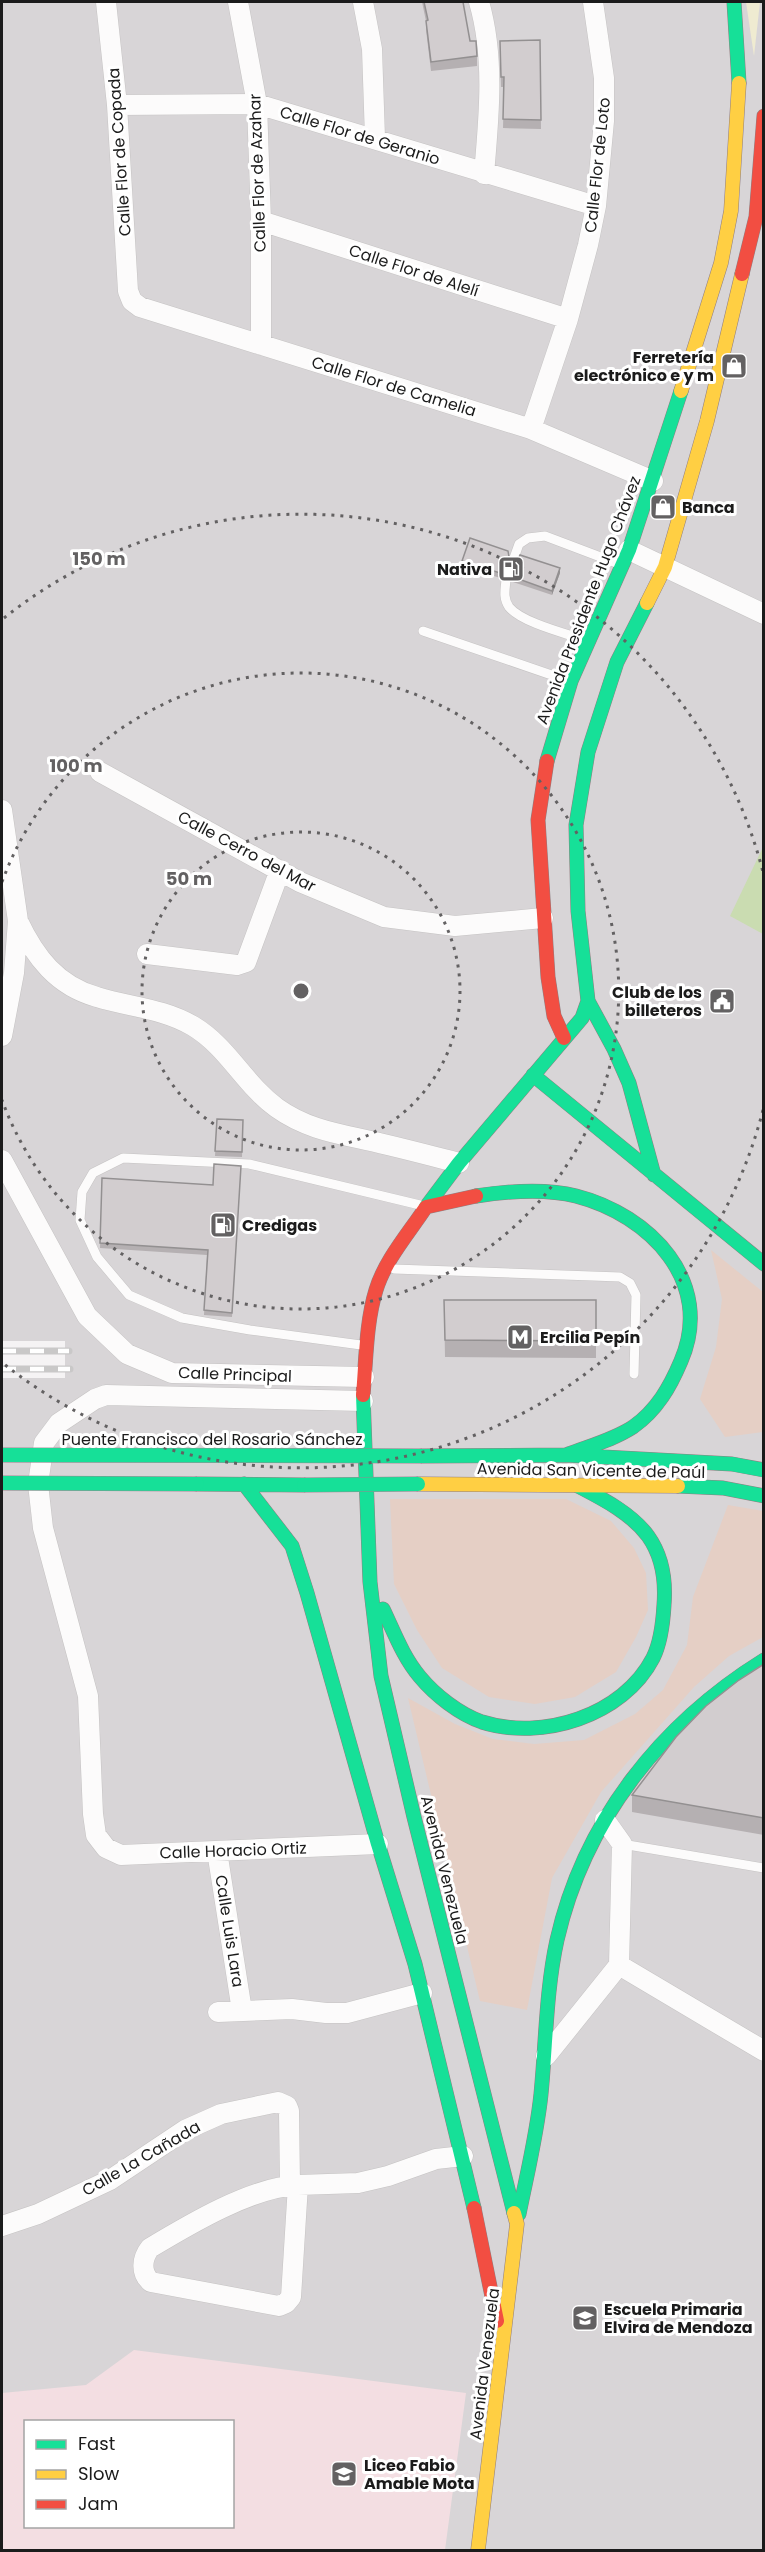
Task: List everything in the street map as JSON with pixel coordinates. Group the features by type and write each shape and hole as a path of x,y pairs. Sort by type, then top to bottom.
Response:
{"main road":[{"name":"Avenida Presidente Hugo Chávez","path":"564,1038 554,1016 548,977 538,820 552,740 572,681 625,557 653,481 721,263 731,211 741,95 734,2"},
{"path":"654,1175 629,1083 615,1049 588,1000 578,911 576,825 588,752 618,662 664,567 707,421 756,217 764,116"},
{"path":"426,1207 459,1163 582,1018 588,1000"},
{"path":"533,1075 764,1264"},
{"path":"426,1207 454,1199 500,1193 542,1192 575,1196 608,1207 638,1226 662,1246 679,1270 689,1299 692,1328 674,1380 656,1409 631,1429 566,1455"},
{"name":"Avenida Venezuela","path":"426,1207 386,1269 376,1290 367,1346 363,1401 370,1582 384,1687 414,1817 517,2224 478,2550"},
{"name":"Puente Francisco del Rosario Sánchez","path":"2,1455 422,1456"},
{"name":"Avenida San Vicente de Paúl","path":"244,1484 418,1485 507,1470 566,1455 732,1464 764,1470"},
{"name":"Avenida San Vicente de Paúl","path":"422,1456 507,1470 578,1486 723,1488 764,1496"},
{"path":"732,1464 764,1458"},
{"path":"2,1483 244,1484 292,1546 415,1964 463,2156 503,2344"},
{"path":"370,1582 402,1653 421,1679 447,1701 481,1722 509,1727 537,1727 586,1714 612,1704 632,1686 650,1664 661,1636 667,1581 660,1555 646,1533 609,1502 578,1486"},
{"path":"517,2224 539,2113 557,1940 568,1898 605,1820 658,1745 699,1703 743,1671 764,1660"}],"street":[{"name":"Calle Flor de Copada","path":"106,2 117,105 128,291 132,301"},
{"name":"Calle Flor de Azahar","path":"238,2 257,104 261,221 261,345"},
{"path":"363,2 372,49 375,138"},
{"path":"479,2 487,47 490,104 484,174"},
{"name":"Calle Flor de Loto","path":"531,429 568,319 596,206 604,121 604,78 593,2"},
{"name":"Calle Flor de Geranio","path":"117,105 257,104 596,206"},
{"name":"Calle Flor de Alelí","path":"261,221 568,319"},
{"name":"Calle Flor de Camelia","path":"132,301 140,307 531,429 653,481"},
{"path":"625,557 664,567 764,614"},
{"name":"Calle Cerro del Mar","path":"100,772 300,882 384,917 455,926 543,918"},
{"path":"2,810 18,921 14,973 2,1036"},
{"path":"147,954 237,966 246,962 280,870"},
{"path":"18,921 38,957 64,982 98,998 151,1009 192,1026 228,1054 268,1101 296,1120 326,1132 459,1163"},
{"name":"Calle Principal","path":"2,1160 87,1316 127,1354 172,1373 364,1377"},
{"name":"Calle Horacio Ortiz","path":"363,1401 106,1395 95,1399 59,1423 44,1443 38,1484 43,1528 63,1595 88,1696 93,1814 96,1835 106,1848 121,1855 378,1844"},
{"path":"544,2059 619,1965 622,1844 605,1820"},
{"name":"Calle Luis Lara","path":"217,1851 242,2011"},
{"path":"619,1965 764,2051"},
{"name":"Calle Luis Lara","path":"218,2012 292,2009 348,2013 422,1993"},
{"name":"Calle La Cañada","path":"3,2223 38,2214 110,2180 185,2130 221,2114 278,2102 284,2104 289,2111 294,2185"},
{"path":"294,2185 291,2297 286,2303 279,2306 267,2304 151,2282 146,2278 143,2271 145,2254 150,2248 206,2215 272,2189 294,2185 358,2182 388,2176 436,2159 463,2156"}],"lane":[{"path":"514,558 519,544 528,538 545,536 625,557"},
{"path":"506,580 504,596 510,608 523,618 588,642"},
{"path":"423,631 572,681"},
{"path":"367,1346 182,1318 129,1294 97,1257 80,1220 82,1192 93,1173 123,1158 249,1164 426,1207"},
{"path":"386,1269 620,1277 630,1283 636,1295 634,1374"},
{"path":"622,1844 764,1868"}],"shaded area":[{"path":"2,2 763,2 763,2550 2,2550"},
{"path":"746,2 760,2 754,56"},
{"path":"711,1250 763,1292 763,1432 725,1437 700,1399 716,1347 722,1299"},
{"path":"390,1499 566,1499 611,1521 634,1548 646,1573 648,1610 616,1672 575,1697 535,1704 489,1697 442,1668 417,1630 394,1584"},
{"path":"728,1505 763,1511 763,1637 729,1656 694,1687 601,1792 552,1878 527,2010 480,2001 408,1698 455,1724 493,1739 534,1744 584,1740 635,1714 663,1690 687,1645 693,1597"},
{"name":"Liceo Fabio Amable Mota","path":"134,2350 466,2393 445,2550 2,2550 2,2393 86,2385"}],"green space":[{"path":"763,847 764,934 730,916"}],"pier":[{"path":"2,1341 65,1341 65,1378 2,1378"}],"building":[{"path":"424,2 463,2 470,41 476,41 477,56 431,62 426,21 428,20"},
{"path":"540,40 541,120 503,119 504,77 501,77 500,41"},
{"name":"Nativa","path":"470,538 508,551 512,560 518,559 520,555 560,568 552,591 513,577 512,572 507,569 500,573 462,561"},
{"path":"217,1119 243,1120 242,1152 215,1151"},
{"path":"214,1164 241,1166 232,1313 204,1310 208,1250 100,1243 102,1178 213,1185"},
{"path":"444,1300 596,1300 596,1341 445,1340"},
{"path":"764,1664 764,1818 632,1795 676,1737 706,1706"}],"railway":[{"path":"2,1351 69,1351"},
{"path":"2,1369 70,1369"}],"traffic: fast":[{"path":"734,2 739,83"},
{"path":"547,761 571,681 629,550 681,391"},
{"path":"426,1207 459,1163 582,1018 588,1001 578,911 576,825 588,752 617,662 647,603"},
{"path":"588,1001 629,1083 654,1175"},
{"path":"533,1075 764,1264"},
{"path":"476,1196 539,1191 564,1193 603,1205 628,1219 651,1236 669,1256 682,1279 689,1305 689,1332 681,1361 662,1397 642,1420 625,1432 566,1455"},
{"path":"363,1395 370,1582 381,1676 414,1817 514,2213"},
{"path":"2,1455 422,1456"},
{"path":"422,1456 566,1455 732,1464 764,1470"},
{"path":"2,1483 197,1484"},
{"path":"197,1484 304,1485"},
{"path":"244,1484 292,1546 307,1593 378,1844 415,1964 474,2208"},
{"path":"304,1485 418,1484"},
{"path":"383,1609 404,1653 420,1677 448,1703 473,1719 505,1727 530,1728 579,1719 602,1709 622,1695 639,1678 653,1658 662,1625 664,1578 657,1552 641,1528 616,1507 578,1486"},
{"path":"678,1486 723,1488 764,1496"},
{"path":"519,2214 539,2109 553,1959 569,1896 586,1855 607,1816 632,1779 660,1745 692,1714 764,1660"}],"traffic: slow":[{"path":"681,391 721,263 731,211 739,83"},
{"path":"647,603 665,567 707,421 742,274"},
{"path":"418,1484 678,1486"},
{"path":"478,2550 517,2224 514,2213"}],"traffic: jam":[{"path":"742,274 756,217 764,116"},
{"path":"547,761 538,820 548,977 554,1016 564,1038"},
{"path":"363,1395 370,1315 376,1290 385,1268 426,1207 476,1196"},
{"path":"474,2208 497,2321"}],"place":[{"name":"Ferretería electrónico e y m","path":"734,366"},
{"name":"Banca","path":"663,507"},
{"name":"Nativa","path":"511,569"},
{"name":"Club de los billeteros","path":"722,1001"},
{"name":"Credigas","path":"223,1225"},
{"name":"Ercilia Pepín","path":"520,1337"},
{"name":"Escuela Primaria Elvira de Mendoza","path":"585,2318"},
{"name":"Liceo Fabio Amable Mota","path":"344,2474"}]}
